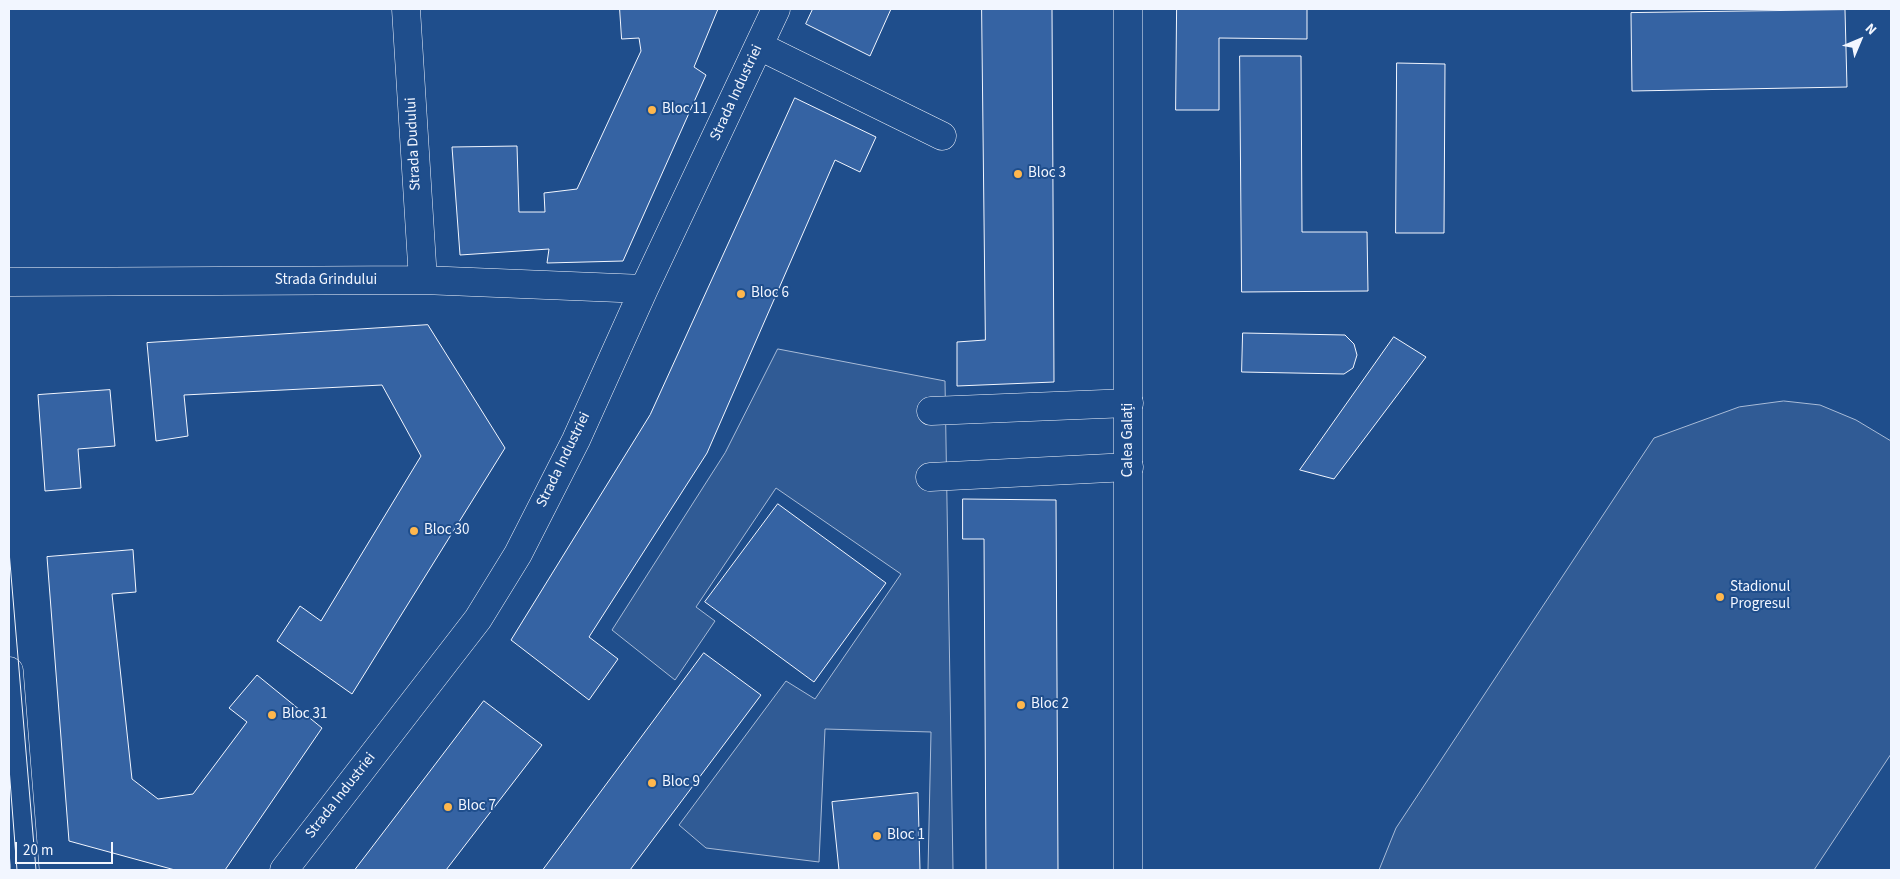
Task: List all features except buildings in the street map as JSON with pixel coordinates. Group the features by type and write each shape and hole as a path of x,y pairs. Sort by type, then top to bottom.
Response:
{"street":[{"name":"Strada Dudului","path":"406,9 423,280"},
{"name":"Strada Industriei","path":"284,870 478,619 518,554 576,440 644,289 776,9"},
{"name":"Calea Galați","path":"1128,9 1128,870"},
{"path":"759,46 942,136"},
{"name":"Strada Grindului","path":"9,282 423,280 644,289"},
{"path":"931,412 1129,403"},
{"path":"930,477 1129,467"},
{"path":"9,671 25,870"}],"shaded area":[{"path":"778,349 945,381 953,870 928,870 931,732 825,729 819,862 706,848 679,825 786,681 815,699 901,574 776,488 696,607 715,621 675,680 612,630 725,453"},
{"name":"Stadionul Progresul","path":"1784,401 1820,405 1856,420 1891,441 1891,754 1814,870 1379,870 1396,828 1654,438 1739,407"}],"tram line":[{"path":"9,551 36,870"},
{"path":"9,768 17,870"}],"place":[{"name":"Bloc 11","path":"652,110"},
{"name":"Bloc 3","path":"1018,174"},
{"name":"Bloc 6","path":"741,294"},
{"name":"Bloc 30","path":"414,531"},
{"name":"Stadionul Progresul","path":"1720,597"},
{"name":"Bloc 2","path":"1021,705"},
{"name":"Bloc 31","path":"272,715"},
{"name":"Bloc 9","path":"652,783"},
{"name":"Bloc 7","path":"448,807"},
{"name":"Bloc 1","path":"877,836"}]}
